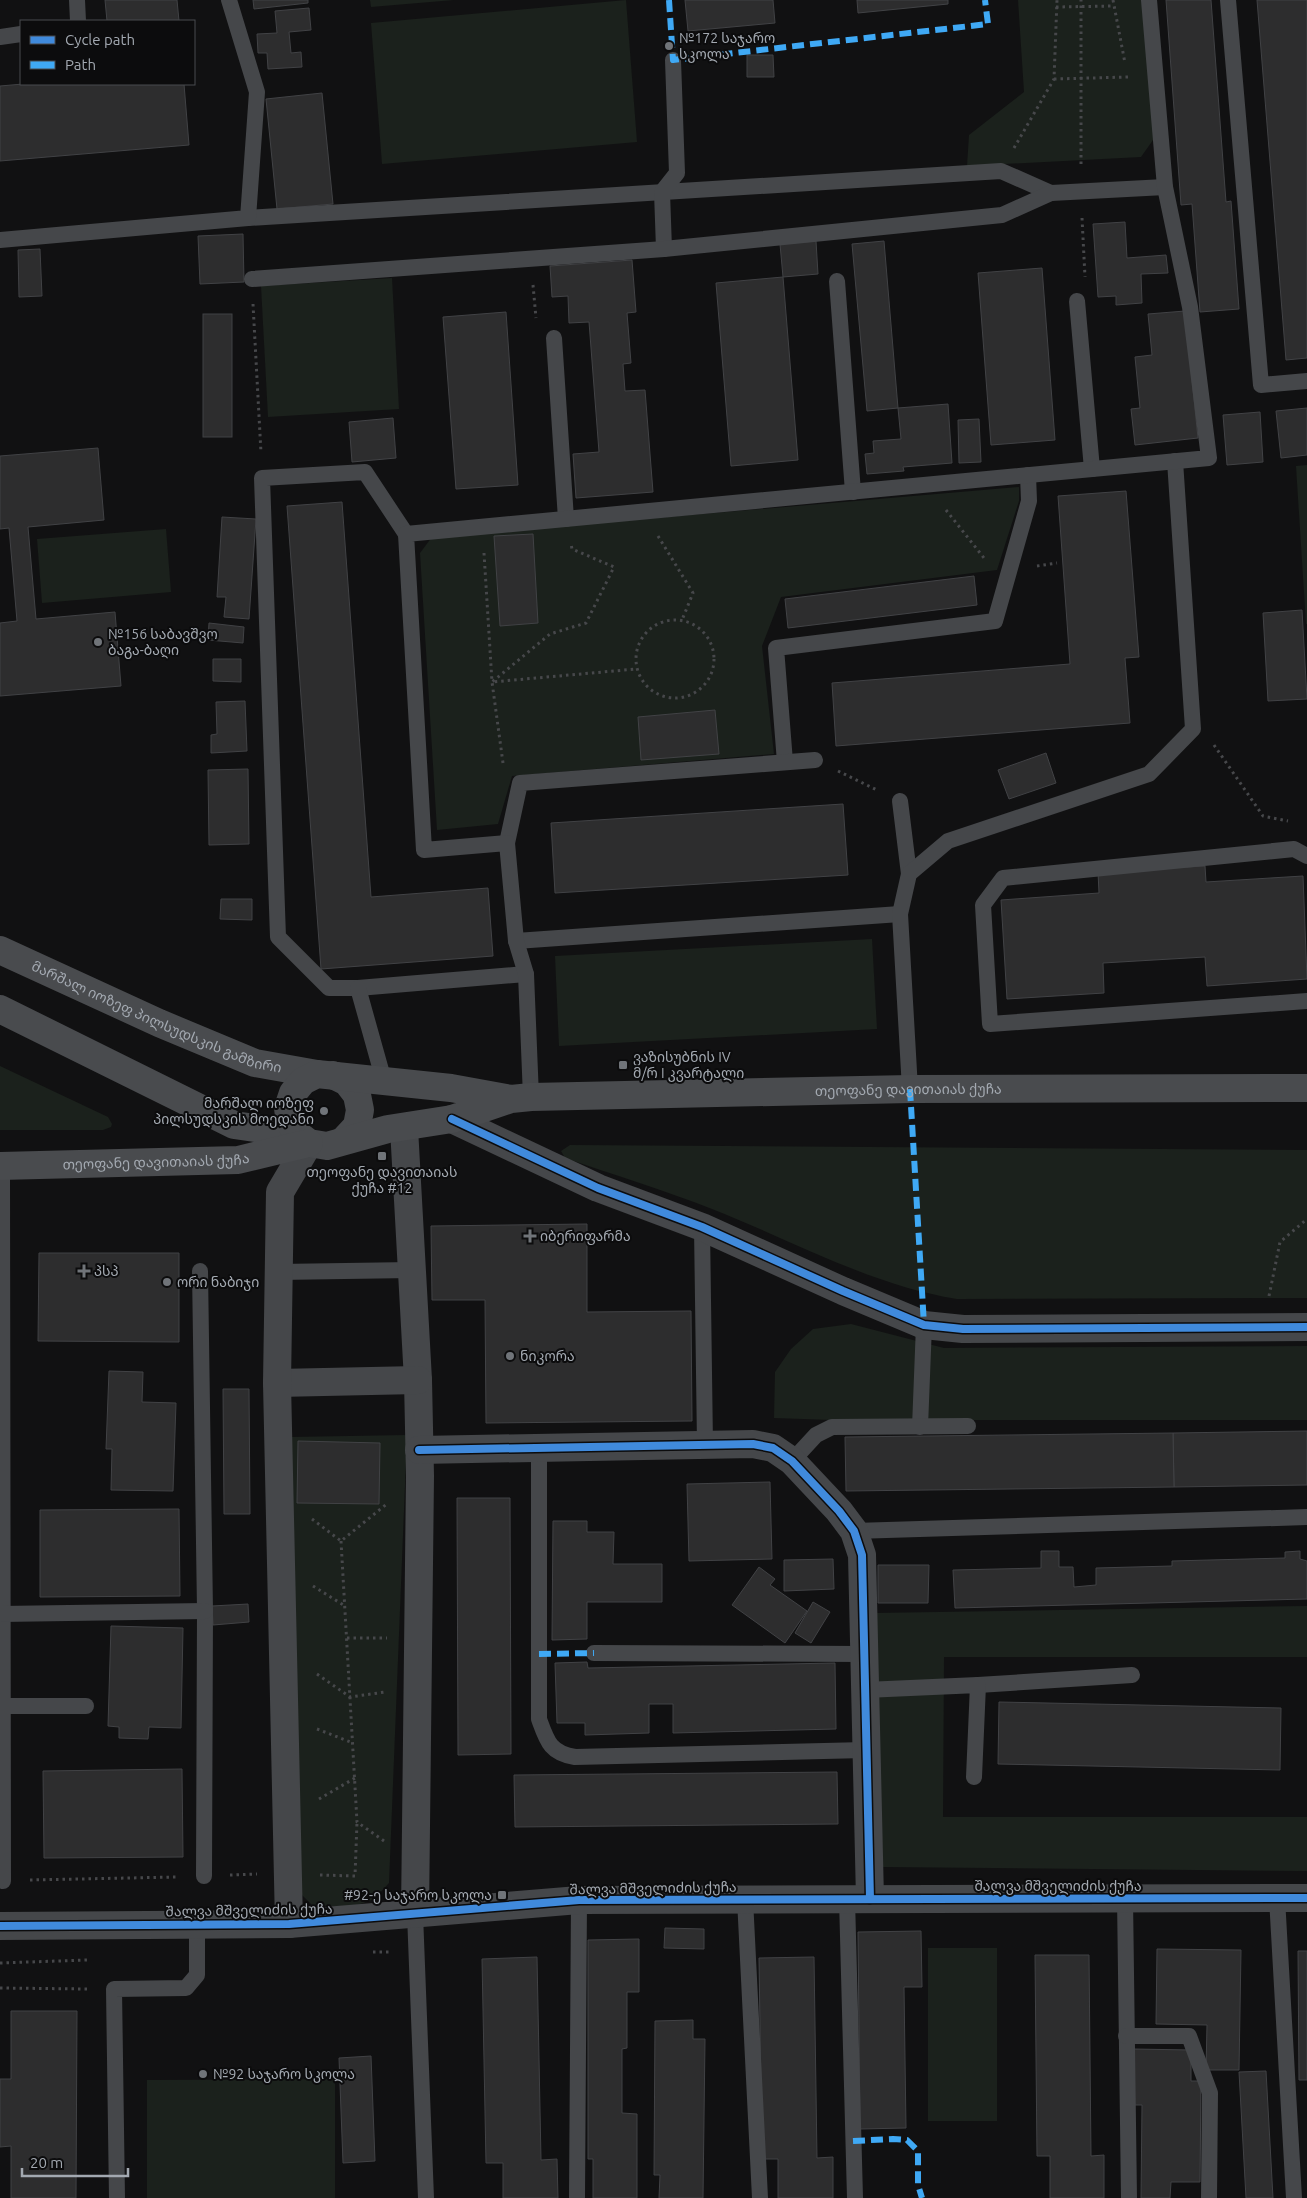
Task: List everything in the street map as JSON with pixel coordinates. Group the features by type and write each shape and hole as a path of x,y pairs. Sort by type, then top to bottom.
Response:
{"main road":[{"name":"მარშალ იოზეფ პილსუდსკის გამზირი","path":"0,950 159,1023 255,1063 325,1075"},
{"path":"0,1009 234,1124 327,1146 344,1140 357,1126 360,1110 357,1095 348,1082 325,1075 303,1081 292,1093 288,1108 290,1122 303,1139"},
{"name":"თეოფანე დავითაიას ქუჩა","path":"325,1075 451,1088 521,1098 910,1089 1307,1088"},
{"name":"თეოფანე დავითაიას ქუჩა","path":"344,1140 388,1129 452,1119 521,1098"},
{"name":"თეოფანე დავითაიას ქუჩა","path":"1,1166 238,1160 303,1139"}],"street":[{"path":"452,1119 598,1188 702,1227 843,1291 924,1325 963,1329 1307,1327"},
{"path":"404,1128 418,1380 420,1463 414,1864 415,1914"},
{"path":"289,1924 277,1383 278,1272 280,1192 303,1139"},
{"path":"277,1383 418,1380"},
{"path":"420,1463 538,1448 753,1444 773,1448 792,1461 854,1531 862,1555 866,1750 859,1899"},
{"name":"შალვა მშველიძის ქუჩა","path":"0,1926 289,1924 579,1900 1307,1898"}],"lane":[{"path":"77,0 78,20"},
{"path":"229,0 257,92 248,218"},
{"path":"406,534 1209,458 1190,306 1166,187 1149,0"},
{"path":"1228,0 1261,385 1307,381"},
{"path":"0,37 20,34"},
{"path":"664,249 662,192 677,173 673,60"},
{"path":"0,240 248,218 1001,171 1051,193"},
{"path":"252,280 664,249 1002,215 1051,193 1166,187"},
{"path":"837,281 853,492"},
{"path":"1077,301 1092,469"},
{"path":"554,338 566,519"},
{"path":"909,874 948,841 1149,774 1193,729 1175,461"},
{"path":"506,843 424,850 406,534 365,472 262,478 278,937 329,988 358,988 526,974"},
{"path":"785,762 776,648 995,621 1029,501 1028,475"},
{"path":"521,1098 526,974 516,941 506,843 520,783 815,760"},
{"path":"900,801 909,874 900,914 910,1089"},
{"path":"1307,856 1294,849 1003,878 983,905 990,1024 1307,1001"},
{"path":"516,941 900,914"},
{"path":"358,988 384,1081"},
{"path":"1,1166 1,1706 3,1881"},
{"path":"702,1227 706,1445"},
{"path":"278,1272 412,1270"},
{"path":"200,1272 205,1611 204,1876"},
{"path":"920,1427 924,1325"},
{"path":"792,1461 816,1435 832,1427 968,1426"},
{"path":"538,1448 539,1719 546,1740 560,1755 575,1757 866,1750"},
{"path":"854,1531 1307,1517"},
{"path":"1,1614 205,1611"},
{"path":"594,1653 864,1654"},
{"path":"865,1690 1132,1675"},
{"path":"974,1777 978,1685"},
{"path":"1,1706 86,1706"},
{"path":"1126,1898 1129,2198"},
{"path":"1277,1898 1294,2198"},
{"path":"745,1899 760,2198"},
{"path":"855,2198 859,1899"},
{"path":"577,2198 579,1900"},
{"path":"415,1914 426,2198"},
{"path":"117,2198 114,1989 186,1988 197,1975 197,1924"},
{"path":"1126,2036 1189,2036 1210,2092 1209,2198"}],"path":[{"path":"1001,171 1054,79 1057,0"},
{"path":"1077,301 1086,292 1080,191 1081,0"},
{"path":"1056,7 1114,6"},
{"path":"1054,79 1128,77"},
{"path":"531,259 536,326 554,338"},
{"path":"252,280 262,478"},
{"path":"927,484 984,558 1010,570 1057,563"},
{"path":"642,512 693,593 682,620"},
{"path":"492,682 550,634 586,623 614,567 572,550 566,519"},
{"path":"482,527 492,682 505,778 520,783"},
{"path":"668,620 682,620 694,624 704,633 713,650 713,669 708,681 699,691 687,697 674,699 662,697 650,690 642,681 636,669 635,656 639,643 646,632 656,624 668,620"},
{"path":"492,682 636,669"},
{"path":"1213,743 1263,816 1290,821"},
{"path":"815,760 900,801"},
{"path":"1263,1328 1280,1242 1307,1219"},
{"path":"355,1876 357,1822 341,1541 420,1463"},
{"path":"280,1495 341,1541"},
{"path":"346,1638 418,1638"},
{"path":"283,1652 350,1697 417,1686"},
{"path":"357,1822 414,1864"},
{"path":"0,1988 114,1989"}],"shaded area":[{"path":"370,0 454,0 371,7"},
{"path":"626,0 637,142 382,164 371,23"},
{"path":"1018,0 1146,0 1158,133 1141,157 967,166 969,135 1024,92"},
{"path":"392,278 399,409 268,417 261,286"},
{"path":"1307,465 1307,624 1306,624 1296,466"},
{"path":"1019,487 1019,501 997,570 781,597 762,646 774,754 512,776 498,824 437,830 420,553 432,537"},
{"path":"166,529 171,592 42,603 37,539"},
{"path":"872,939 877,1029 559,1046 555,956"},
{"path":"0,1066 108,1117 112,1124 111,1127 103,1130 0,1130"},
{"path":"570,1145 1307,1150 1307,1298 957,1299 894,1284 863,1273 694,1202 565,1158 561,1151"},
{"path":"851,1324 944,1348 1307,1346 1307,1420 832,1420 774,1418 775,1372 791,1349 813,1329"},
{"path":"407,1435 389,1883 374,1899 352,1907 312,1905 299,1892 290,1437"},
{"path":"1307,1606 1307,1657 944,1657 943,1817 1307,1817 1307,1871 883,1867 874,1613"},
{"path":"928,1948 997,1948 997,2121 928,2121"},
{"path":"335,2079 335,2198 147,2198 147,2080"}],"building":[{"path":"105,0 177,0 179,20 107,20"},
{"path":"253,0 308,0 308,3 254,9"},
{"path":"685,0 773,0 775,23 688,31"},
{"path":"857,0 948,0 948,4 858,13"},
{"path":"1166,0 1211,0 1226,202 1231,201 1239,309 1200,312 1192,204 1181,205"},
{"path":"1257,0 1307,0 1307,358 1286,360"},
{"path":"309,8 311,30 289,32 291,53 301,52 302,67 268,69 267,53 258,53 257,34 277,33 275,11"},
{"path":"747,55 773,55 774,77 747,77"},
{"path":"20,84 184,85 189,145 0,161 0,86"},
{"path":"322,93 333,204 277,209 266,99"},
{"path":"1125,222 1127,258 1166,255 1168,273 1141,274 1142,303 1116,305 1116,296 1098,297 1093,224"},
{"path":"243,234 244,282 200,284 198,236"},
{"path":"816,241 818,274 783,277 780,244"},
{"path":"884,241 898,408 867,411 852,244"},
{"path":"40,249 42,296 19,297 18,250"},
{"path":"632,260 636,312 627,313 631,363 623,364 625,391 645,390 653,492 576,498 573,454 599,452 589,322 569,323 568,296 552,297 550,266"},
{"path":"1042,268 1055,440 991,445 978,273"},
{"path":"783,277 798,460 731,466 716,283"},
{"path":"1185,311 1198,438 1135,445 1131,409 1140,408 1135,357 1152,355 1148,314"},
{"path":"506,312 518,485 456,489 443,317"},
{"path":"203,314 232,314 232,437 203,437"},
{"path":"948,404 952,463 903,467 904,471 867,474 865,454 874,453 873,441 901,439 898,408"},
{"path":"1307,408 1307,455 1281,458 1276,411"},
{"path":"1260,412 1263,462 1227,465 1223,415"},
{"path":"393,418 396,458 352,462 349,422"},
{"path":"979,419 981,462 959,463 958,420"},
{"path":"98,448 104,520 28,527 36,619 115,612 121,686 0,696 0,623 17,621 9,528 0,529 0,456"},
{"path":"1126,491 1139,657 1125,658 1130,723 836,746 832,683 1070,664 1058,496"},
{"path":"342,502 371,897 488,888 493,956 321,969 287,506"},
{"path":"222,517 256,519 249,619 224,617 226,597 217,597"},
{"path":"533,534 538,623 500,626 494,536"},
{"path":"974,576 977,605 788,628 785,599"},
{"path":"1302,610 1307,699 1268,701 1263,613"},
{"path":"209,623 244,627 243,643 208,640"},
{"path":"213,659 241,659 241,682 213,681"},
{"path":"245,701 247,751 211,753 211,735 217,734 216,702"},
{"path":"715,710 719,754 641,760 638,717"},
{"path":"1046,753 1056,783 1009,799 998,770"},
{"path":"248,769 249,844 209,845 208,770"},
{"path":"843,804 848,875 555,893 551,823"},
{"path":"1205,866 1206,882 1303,876 1307,979 1207,986 1205,957 1103,963 1104,993 1007,999 1001,900 1099,893 1098,872"},
{"path":"221,899 252,899 252,920 220,919"},
{"path":"587,1224 587,1312 691,1311 692,1421 486,1423 485,1300 432,1300 431,1226"},
{"path":"39,1253 179,1253 179,1342 38,1341"},
{"path":"109,1371 143,1372 142,1402 176,1403 173,1491 111,1490 112,1449 106,1449"},
{"path":"223,1389 249,1389 250,1514 224,1514"},
{"path":"1307,1431 1307,1485 1174,1487 1173,1433"},
{"path":"1173,1433 1174,1487 846,1491 845,1437"},
{"path":"298,1441 380,1443 379,1504 297,1503"},
{"path":"770,1482 772,1559 689,1561 687,1484"},
{"path":"457,1498 510,1498 511,1754 458,1755"},
{"path":"179,1509 180,1596 40,1597 40,1510"},
{"path":"553,1521 587,1521 587,1532 614,1532 613,1564 662,1564 662,1602 587,1602 587,1639 552,1640"},
{"path":"1041,1551 1059,1551 1059,1567 1073,1567 1074,1587 1096,1585 1096,1568 1172,1566 1172,1561 1285,1558 1285,1552 1300,1551 1300,1559 1307,1561 1307,1599 955,1608 953,1570 1041,1568"},
{"path":"833,1559 834,1589 784,1591 784,1560"},
{"path":"878,1565 929,1565 928,1603 878,1603"},
{"path":"759,1567 775,1579 770,1585 807,1611 785,1643 732,1605"},
{"path":"813,1602 830,1612 811,1643 795,1633"},
{"path":"248,1604 249,1622 213,1625 212,1606"},
{"path":"111,1626 183,1628 181,1728 149,1727 148,1739 119,1738 119,1727 108,1726"},
{"path":"587,1662 588,1668 835,1663 836,1729 673,1733 673,1704 649,1704 649,1733 585,1735 585,1723 557,1723 555,1663"},
{"path":"999,1702 1281,1708 1280,1770 998,1764"},
{"path":"182,1769 183,1857 44,1858 43,1771"},
{"path":"837,1772 838,1824 515,1827 514,1775"},
{"path":"665,1928 704,1929 704,1949 664,1948"},
{"path":"921,1931 922,1987 904,1987 906,2128 860,2129 858,1932"},
{"path":"639,1939 639,1992 627,1992 627,2048 622,2049 622,2113 637,2114 637,2198 593,2198 593,2159 588,2159 588,1940"},
{"path":"1157,1949 1241,1950 1239,2070 1206,2070 1207,2025 1156,2024"},
{"path":"1298,1951 1307,1951 1307,2080 1299,2080"},
{"path":"1035,1955 1089,1955 1091,2156 1104,2155 1104,2198 1050,2198 1050,2156 1037,2156"},
{"path":"537,1957 541,2160 557,2159 558,2198 503,2198 503,2163 486,2163 482,1959"},
{"path":"814,1957 817,2158 833,2157 833,2198 778,2198 778,2159 762,2159 759,1958"},
{"path":"11,2011 77,2011 76,2198 11,2198 11,2146 0,2147 0,2079 11,2079"},
{"path":"693,2020 693,2039 705,2039 703,2198 659,2198 660,2175 654,2175 655,2021"},
{"path":"1133,2049 1191,2050 1191,2081 1201,2081 1200,2182 1171,2182 1170,2198 1141,2198 1142,2105 1132,2105"},
{"path":"371,2056 375,2161 343,2163 339,2058"},
{"path":"1266,2071 1273,2198 1246,2198 1239,2072"}],"marked path":[{"path":"669,0 673,60 988,24 985,0"},
{"path":"910,1089 924,1325"},
{"path":"539,1654 594,1653"},
{"path":"853,2141 907,2140 918,2151 918,2185 922,2198"}],"cycle path":[{"path":"452,1119 598,1188 702,1227 843,1291 924,1325 963,1329 1307,1327"},
{"path":"419,1450 753,1444 773,1448 792,1461 839,1511 854,1531 862,1555 870,1899"},
{"path":"0,1926 289,1924 579,1900 1307,1898"}],"place":[{"name":"№172 საჯარო სკოლა","path":"669,46"},
{"name":"№156 საბავშვო ბაგა-ბაღი","path":"98,642"},
{"name":"ვაზისუბნის IV მ/რ I კვარტალი","path":"623,1065"},
{"name":"მარშალ იოზეფ პილსუდსკის მოედანი","path":"324,1111"},
{"name":"თეოფანე დავითაიას ქუჩა #12","path":"382,1156"},
{"name":"იბერიფარმა","path":"530,1236"},
{"name":"პსპ","path":"84,1271"},
{"name":"ორი ნაბიჯი","path":"167,1282"},
{"name":"ნიკორა","path":"510,1356"},
{"name":"#92-ე საჯარო სკოლა","path":"502,1895"},
{"name":"№92 საჯარო სკოლა","path":"203,2074"}]}
